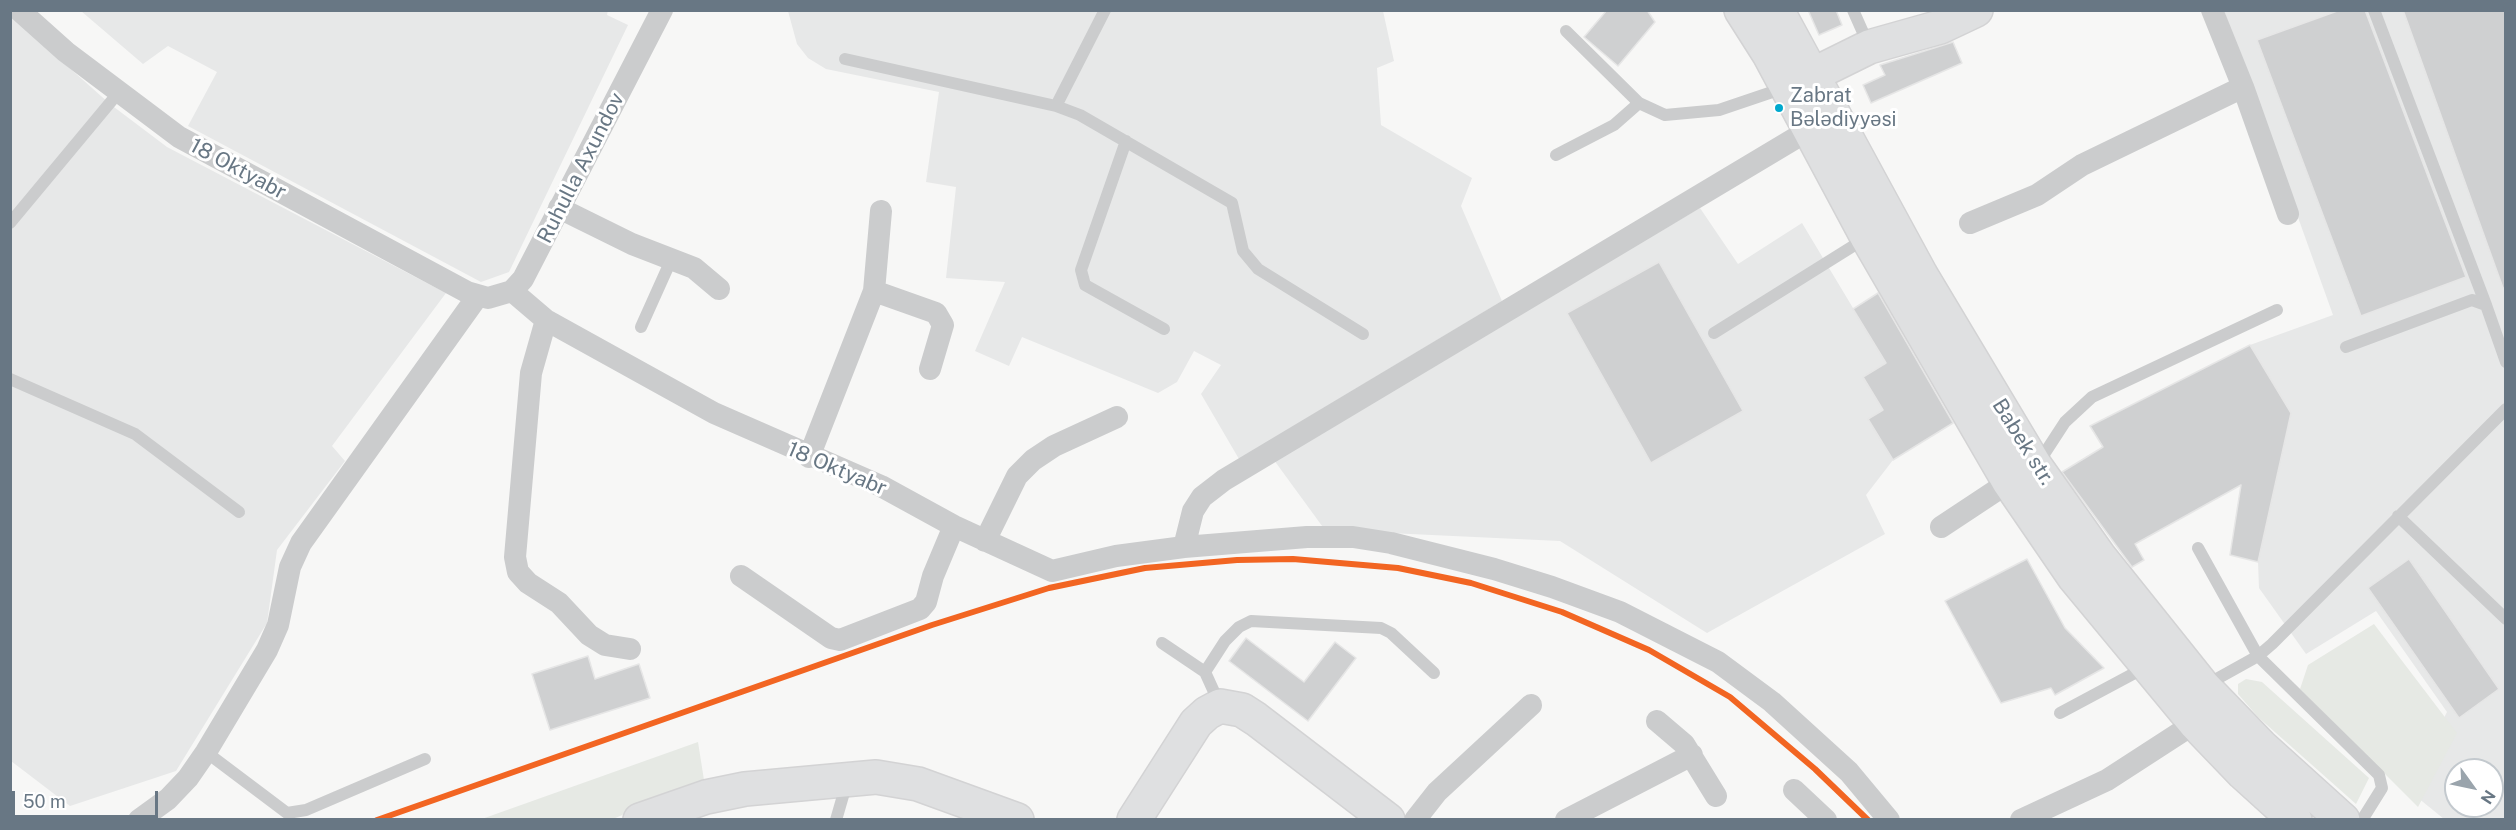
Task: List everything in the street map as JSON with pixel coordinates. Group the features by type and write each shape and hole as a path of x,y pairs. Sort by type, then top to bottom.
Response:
{"main road":[{"name":"Babek str.","path":"1742,10 1801,80 1921,274 2074,578 2195,723 2243,773 2295,819"},
{"name":"Babek str.","path":"1777,10 1801,80 1809,130 1867,237 2023,475 2113,574 2203,686 2261,746 2343,819"},
{"path":"1801,80 1869,48 1940,27 1976,10"},
{"path":"1134,819 1196,723 1207,713 1220,706 1242,710 1256,719 1388,819"},
{"path":"640,819 706,808 745,789 848,778 899,779 1017,819"}],"street":[{"name":"18 Oktyabr","path":"19,10 118,92 179,137 477,297"},
{"name":"Ruhulla Axundov","path":"512,291 531,266 662,10"},
{"path":"2212,10 2243,87 2288,214"},
{"path":"1970,223 2037,195 2082,165 2243,87"},
{"path":"1184,547 1193,512 1202,497 1224,480 1809,130"},
{"path":"559,208 632,244 694,268 719,289"},
{"path":"809,457 874,291 881,211"},
{"name":"18 Oktyabr","path":"512,291 546,320 714,414 809,457 881,486 954,526 1052,571 1116,556 1184,547 1307,537 1363,539 1494,569 1620,612 1718,662 1772,702 1849,772 1889,819"},
{"path":"139,819 168,799 188,778 206,753 267,650 278,626 290,567 301,543 477,297 488,298 512,291"},
{"path":"874,291 936,313 943,325 930,369"},
{"path":"546,320 531,373 515,557 518,572 528,583 568,611 589,635 605,645 630,649"},
{"path":"985,541 1017,476 1034,460 1054,446 1117,417"},
{"path":"1941,527 2023,475"},
{"path":"741,576 831,638 840,640 920,609 927,603 933,576 954,526"},
{"path":"1415,819 1437,792 1531,705"},
{"path":"1657,721 1684,744 1716,796"},
{"path":"2021,819 2048,814 2107,780 2195,723"},
{"path":"1566,819 1692,755"},
{"path":"1794,790 1827,819"}],"lane":[{"path":"1056,106 1105,10"},
{"path":"1852,10 1869,48"},
{"path":"2374,10 2505,362"},
{"path":"1566,31 1639,102 1665,115 1689,115 1719,110 1801,80"},
{"path":"845,58 1056,106 1080,115 1232,203 1243,251 1258,269 1363,334"},
{"path":"10,223 118,92"},
{"path":"1556,155 1614,125 1639,102"},
{"path":"1126,141 1081,270 1085,285 1164,329"},
{"path":"1714,333 1867,237"},
{"path":"641,327 672,258"},
{"path":"2346,346 2472,300 2486,306"},
{"path":"2023,475 2065,422 2092,397 2277,310"},
{"path":"10,379 135,435 239,512"},
{"path":"2203,686 2258,656 2505,409"},
{"path":"2398,516 2505,619"},
{"path":"2198,548 2258,656 2379,775 2382,788 2362,819"},
{"path":"1205,672 1225,641 1239,627 1262,620 1381,628 1391,633 1434,673"},
{"path":"1162,643 1205,672 1220,706"},
{"path":"2060,712 2147,667"},
{"path":"206,753 287,813 306,810 424,759"},
{"path":"836,819 848,778"}],"shaded area":[{"path":"608,10 607,15 628,25 509,272 481,282 188,126 217,72 168,46 143,64 81,11"},
{"path":"788,11 1383,11 1394,61 1377,68 1381,125 1472,178 1461,206 1502,301 1239,459 1201,394 1221,365 1194,351 1177,382 1158,393 1022,337 1009,366 975,351 1005,282 946,278 956,187 926,182 939,92 826,69 808,58 797,44"},
{"path":"2224,11 2505,11 2505,819 2444,819 2407,789 2447,712 2376,611 2306,654 2259,588 2258,562 2291,413 2250,345 2333,315"},
{"path":"10,15 110,104 167,147 446,293 332,446 345,461 277,550 267,623 176,771 70,806 11,761"},
{"path":"1700,208 1738,264 1802,223 1886,363 1863,377 1883,410 1869,419 1893,460 1866,495 1885,534 1707,633 1560,541 1325,530 1271,456"},
{"path":"2374,624 2457,733 2418,807 2300,689 2308,665"},
{"path":"2246,679 2262,682 2369,778 2356,804 2258,717 2238,694 2238,684"},
{"path":"698,742 704,780 613,819 479,820"}],"building":[{"path":"1607,10 1647,10 1655,22 1618,66 1584,37"},
{"path":"1808,10 1836,10 1842,25 1819,35"},
{"path":"2340,10 2365,10 2466,277 2361,316 2257,40"},
{"path":"2403,10 2505,10 2505,288 2503,288"},
{"path":"1953,42 1962,63 1871,103 1863,85 1885,75 1880,65"},
{"path":"1659,262 1743,411 1651,463 1567,313"},
{"path":"1878,293 1953,423 1893,460 1868,419 1883,410 1863,377 1886,363 1853,309"},
{"path":"2250,345 2291,413 2258,562 2230,555 2241,485 2135,544 2144,560 2132,567 2062,472 2103,447 2090,426"},
{"path":"2027,559 2065,628 2104,668 2055,695 2051,688 2001,703 1945,601"},
{"path":"2409,559 2499,689 2459,718 2368,588"},
{"path":"1246,638 1304,682 1335,642 1356,658 1308,721 1229,661"},
{"path":"588,656 595,679 639,664 650,698 550,730 532,674"}],"transit line":[{"path":"377,820 932,625 1049,588 1145,568 1237,560 1293,559 1398,568 1471,583 1562,612 1649,650 1730,697 1815,769 1868,820"}],"place":[{"name":"Zabrat Bәlәdiyyәsi","path":"1779,108"}]}
